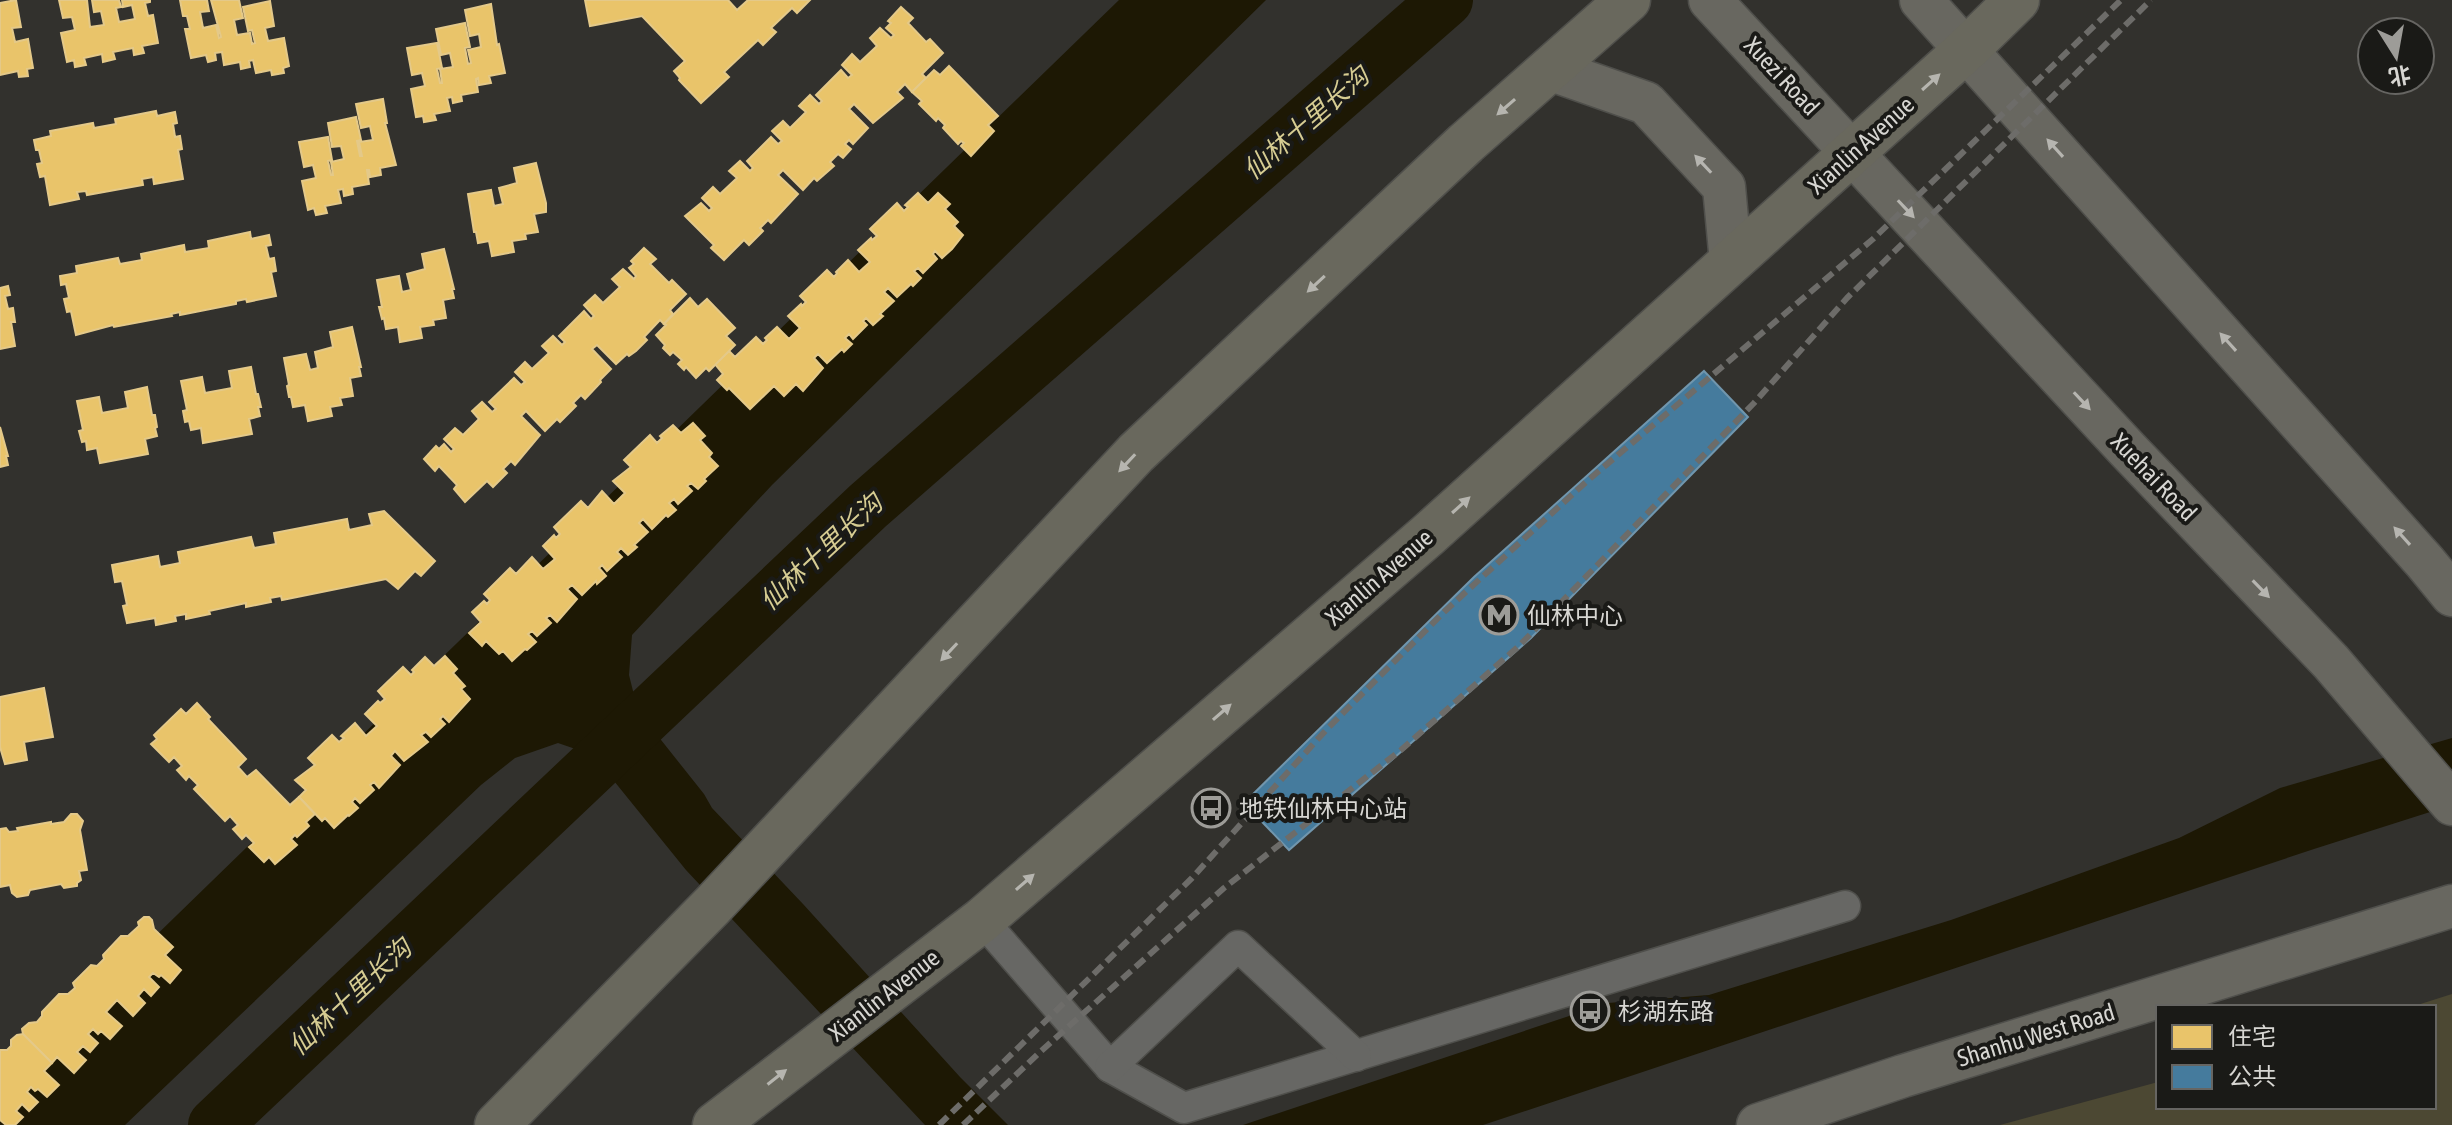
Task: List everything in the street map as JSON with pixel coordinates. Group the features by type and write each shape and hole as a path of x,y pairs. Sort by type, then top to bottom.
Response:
{"main road":[{"path":"497,1125 712,906 1136,453 1466,143 1628,0"},
{"name":"Xuezi Road","path":"1710,0 1853,152"},
{"path":"1921,0 2452,595"},
{"name":"Xianlin Avenue","path":"715,1125 982,920 1428,535 1967,49 2017,0"},
{"path":"1549,69 1646,103 1724,187 1731,262"},
{"name":"Xuehai Road","path":"1853,152 2127,449 2331,662 2452,804"},
{"name":"Shanhu West Road","path":"1758,1125 1903,1076 2452,906"}],"street":[{"path":"982,920 1110,1067 1184,1108 1845,906"},
{"path":"1110,1067 1238,946 1356,1056"}],"shaded area":[{"path":"1119,0 1266,0 772,485 632,635 629,675 638,711 712,808 1008,1125 925,1125 686,870 593,755 558,743 515,758 481,785 125,1125 0,1125 0,1087"},
{"path":"2452,738 2452,805 1483,1125 1243,1125 1608,1003 1709,995 1951,920 2179,838 2280,788"},
{"path":"2452,994 2452,1125 2000,1125 2156,1083 2156,1109 2436,1109 2436,1005 2417,1005"}],"building: 住宅":[{"path":"16,0 21,27 12,28 15,42 28,39 33,68 27,69 28,76 19,77 18,71 0,75 0,3"},
{"path":"59,0 87,0 90,27 104,25 101,11 94,12 92,0 119,0 121,7 116,8 119,22 135,19 132,5 123,7 122,0 150,0 145,3 148,16 153,15 158,43 142,46 144,53 134,55 133,48 113,52 115,59 103,62 102,54 84,58 86,65 75,67 74,60 67,62 61,33 75,30 72,17 63,18"},
{"path":"180,0 207,0 209,11 200,12 203,28 216,25 219,38 211,0 239,0 243,18 234,20 237,35 250,33 252,44 255,43 252,30 248,31 243,7 270,1 274,26 265,28 268,41 284,38 289,66 283,68 284,73 272,75 271,70 256,73 253,60 249,61 250,67 241,69 240,62 224,65 222,52 215,53 216,60 208,62 206,55 191,58 185,29 190,29"},
{"path":"585,0 728,0 737,10 748,0 810,0 797,13 792,8 771,28 776,32 763,45 758,40 724,72 729,77 701,103 674,71 685,61 642,16 590,26"},
{"path":"491,4 505,73 489,76 491,83 479,85 476,79 478,92 461,95 462,101 453,103 452,97 447,98 450,111 434,114 436,120 424,122 423,116 416,117 411,89 425,86 422,73 412,75 407,48 437,43 442,68 437,69 442,83 440,69 453,67 450,53 441,55 436,29 465,23 470,47 465,48 468,64 471,63 468,50 481,47 479,34 470,36 465,10"},
{"path":"901,7 913,18 908,23 926,42 930,39 943,53 922,74 926,78 912,92 905,84 897,92 903,98 873,123 854,104 849,109 868,128 853,144 849,140 845,144 851,149 843,158 838,154 830,162 834,166 817,181 814,178 803,190 783,170 778,175 798,194 771,223 768,220 760,228 763,231 749,245 744,240 724,260 711,248 714,245 685,216 701,203 709,211 712,208 702,198 713,187 720,194 737,178 729,171 740,161 750,171 753,168 747,161 771,137 778,144 782,141 772,131 783,121 790,128 806,112 799,106 810,95 819,104 822,101 816,95 841,70 848,78 852,75 842,65 852,54 860,62 877,46 870,38 880,28 891,38 894,35 886,28 891,23 888,21"},
{"path":"949,66 998,116 988,125 994,131 971,156 961,146 964,143 961,141 958,144 943,128 945,125 938,118 936,121 919,104 922,101 912,92 934,70 940,75"},
{"path":"383,99 385,123 396,165 380,168 381,175 370,177 367,170 369,184 352,187 353,194 344,196 343,189 338,190 341,203 325,206 327,213 316,215 314,208 308,210 302,181 316,178 313,165 304,167 299,142 328,137 332,160 328,161 333,175 331,162 344,159 341,146 332,147 328,123 356,117 361,140 357,141 362,156 359,142 373,140 370,126 361,128 356,104"},
{"path":"156,111 157,116 175,112 177,123 173,124 175,137 180,136 182,149 178,150 183,179 154,184 153,177 142,179 143,185 87,195 86,191 77,192 79,199 50,205 45,176 40,177 37,164 42,163 34,140 51,136 50,131 93,123 94,128 116,124 115,119"},
{"path":"536,163 546,203 546,212 534,214 538,232 525,234 526,239 512,241 514,252 492,256 489,241 478,243 468,194 491,190 494,206 503,204 499,188 517,183 514,168"},
{"path":"918,193 928,203 938,193 950,204 945,209 958,222 954,226 963,235 942,258 935,251 933,254 937,259 923,273 918,268 914,271 921,278 913,286 911,284 897,297 888,288 884,292 894,301 873,325 866,318 863,321 867,325 853,339 849,334 845,338 852,344 844,352 842,349 827,363 818,354 814,358 823,368 803,391 796,384 784,396 774,386 750,409 717,380 723,374 715,364 729,351 735,357 756,337 763,344 777,327 789,339 800,328 788,316 806,302 800,296 827,270 834,277 848,260 859,272 870,262 858,250 877,236 870,229 897,203 904,211 908,207 905,205"},
{"path":"250,232 251,239 269,235 271,245 266,246 269,259 274,258 276,271 271,272 276,296 247,302 246,299 236,301 236,304 180,315 180,312 76,335 71,311 67,312 64,299 69,298 66,284 61,285 60,276 77,273 76,266 118,258 120,264 142,260 141,254 184,245 185,252 209,248 208,241"},
{"path":"644,248 656,259 650,264 669,283 672,280 686,294 670,310 673,314 664,324 660,320 636,351 616,364 597,345 592,349 611,369 601,382 585,399 581,395 573,403 576,406 560,422 557,419 545,431 526,411 521,416 540,435 515,465 511,461 503,469 507,473 493,487 487,481 465,502 454,489 457,485 439,466 435,471 424,459 436,446 439,449 444,444 451,452 454,449 444,439 455,428 463,435 479,419 472,411 482,402 492,412 496,409 489,402 514,378 521,385 525,382 515,372 525,362 532,369 549,353 542,346 553,336 562,345 565,342 559,336 584,311 591,319 594,316 584,305 595,295 603,303 620,287 612,279 623,269 634,279 636,276 629,268 634,264 631,261"},
{"path":"444,249 454,289 454,298 443,300 446,318 433,320 434,325 420,327 422,338 400,342 398,327 386,329 382,319 377,280 399,276 402,292 411,290 407,274 425,269 422,254"},
{"path":"8,286 10,295 5,296 8,309 13,308 15,322 11,322 15,346 0,349 0,288"},
{"path":"690,298 698,307 707,299 735,328 726,336 735,345 709,371 706,368 696,378 686,367 684,370 678,364 682,360 663,348 665,345 656,335"},
{"path":"352,327 361,367 361,376 350,378 353,396 340,398 342,405 330,407 332,416 308,421 305,405 293,407 289,397 284,358 306,354 310,370 318,368 315,352 333,347 330,332"},
{"path":"251,367 261,407 258,407 260,416 249,419 252,434 203,443 201,428 191,430 189,421 185,422 183,411 187,410 181,381 202,377 205,393 232,388 229,371"},
{"path":"147,387 157,427 157,436 145,439 148,454 100,463 97,448 87,450 86,441 82,442 79,431 83,430 77,401 99,397 102,413 128,408 125,392"},
{"path":"693,423 705,436 700,440 712,453 709,457 718,466 698,489 691,483 687,486 692,491 678,504 674,499 669,503 676,510 652,529 643,519 639,523 648,532 628,555 621,548 617,552 622,557 607,571 602,565 599,568 606,576 597,584 596,581 582,595 572,585 567,589 577,599 557,622 550,615 546,618 551,623 537,636 532,631 528,634 536,642 512,661 503,651 499,654 486,641 482,646 469,633 481,622 472,612 484,601 487,604 490,600 484,594 510,568 516,574 532,557 543,569 555,559 543,546 554,535 556,538 560,534 554,527 581,501 588,508 602,491 614,504 625,493 613,481 631,467 624,460 650,435 657,443 662,438 660,436 673,425 681,433"},
{"path":"0,427 8,465 0,467"},
{"path":"384,511 435,561 421,576 415,571 398,589 386,579 282,600 281,596 270,598 271,602 246,607 246,603 186,619 186,614 175,616 176,621 156,625 155,618 127,623 122,581 115,582 112,565 158,556 160,567 180,563 178,552 251,537 254,548 276,544 274,533 347,519 349,530 372,525 369,514"},
{"path":"445,656 457,669 453,673 465,686 461,689 470,699 449,722 443,716 440,719 445,724 431,737 426,732 421,735 428,742 404,761 395,751 391,756 400,765 379,788 374,782 370,785 374,790 360,803 355,798 352,802 358,808 349,816 334,828 325,818 322,821 299,797 306,790 295,780 315,765 308,758 332,735 339,742 355,723 366,736 377,726 365,714 378,701 380,703 385,699 378,691 403,667 411,675 425,657 434,666"},
{"path":"44,688 53,737 24,742 27,760 5,764 0,747 0,697"},
{"path":"197,703 246,759 238,767 247,777 256,770 290,805 299,797 315,814 306,822 309,826 291,839 297,845 275,864 269,857 264,862 249,847 254,843 246,835 242,839 233,829 238,825 230,816 225,821 194,789 198,785 189,776 186,780 177,770 182,766 174,757 169,762 151,744 157,739 154,735 181,709 186,714"},
{"path":"71,814 77,814 83,821 80,830 87,870 79,871 81,880 77,886 64,888 61,884 30,890 28,895 17,897 10,885 0,887 0,829 6,828 9,832 18,831 17,828 64,822"},
{"path":"144,917 152,920 154,929 173,947 165,955 181,970 170,983 153,973 149,977 159,987 151,996 144,989 138,996 145,1003 133,1016 117,1000 106,1012 122,1026 110,1039 93,1029 88,1034 98,1043 90,1052 83,1046 77,1052 86,1060 74,1073 57,1057 52,1063 23,1034 22,1029 29,1023 37,1022 59,994 68,994 75,988 73,983 91,965 97,966 121,936 128,936"},
{"path":"23,1034 52,1063 44,1071 59,1085 47,1097 31,1087 27,1092 38,1102 29,1111 22,1104 16,1111 23,1117 15,1125 6,1125 0,1120 0,1050 7,1050 11,1040"}],"building: 公共":[{"name":"仙林中心","path":"1704,371 1748,417 1531,638 1289,850 1244,803 1474,577"}],"waterway":[{"name":"仙林十里长沟","path":"215,1125 868,506 1446,0"}],"railway":[{"path":"939,1125 1192,878 1327,729 1444,612 1586,482 1873,239 2121,0"},
{"path":"963,1125 1224,888 1401,750 1520,645 1754,403 1847,298 2151,0"}],"place":[{"name":"仙林中心","path":"1499,615"},
{"name":"地铁仙林中心站","path":"1211,808"},
{"name":"杉湖东路","path":"1590,1011"}]}
